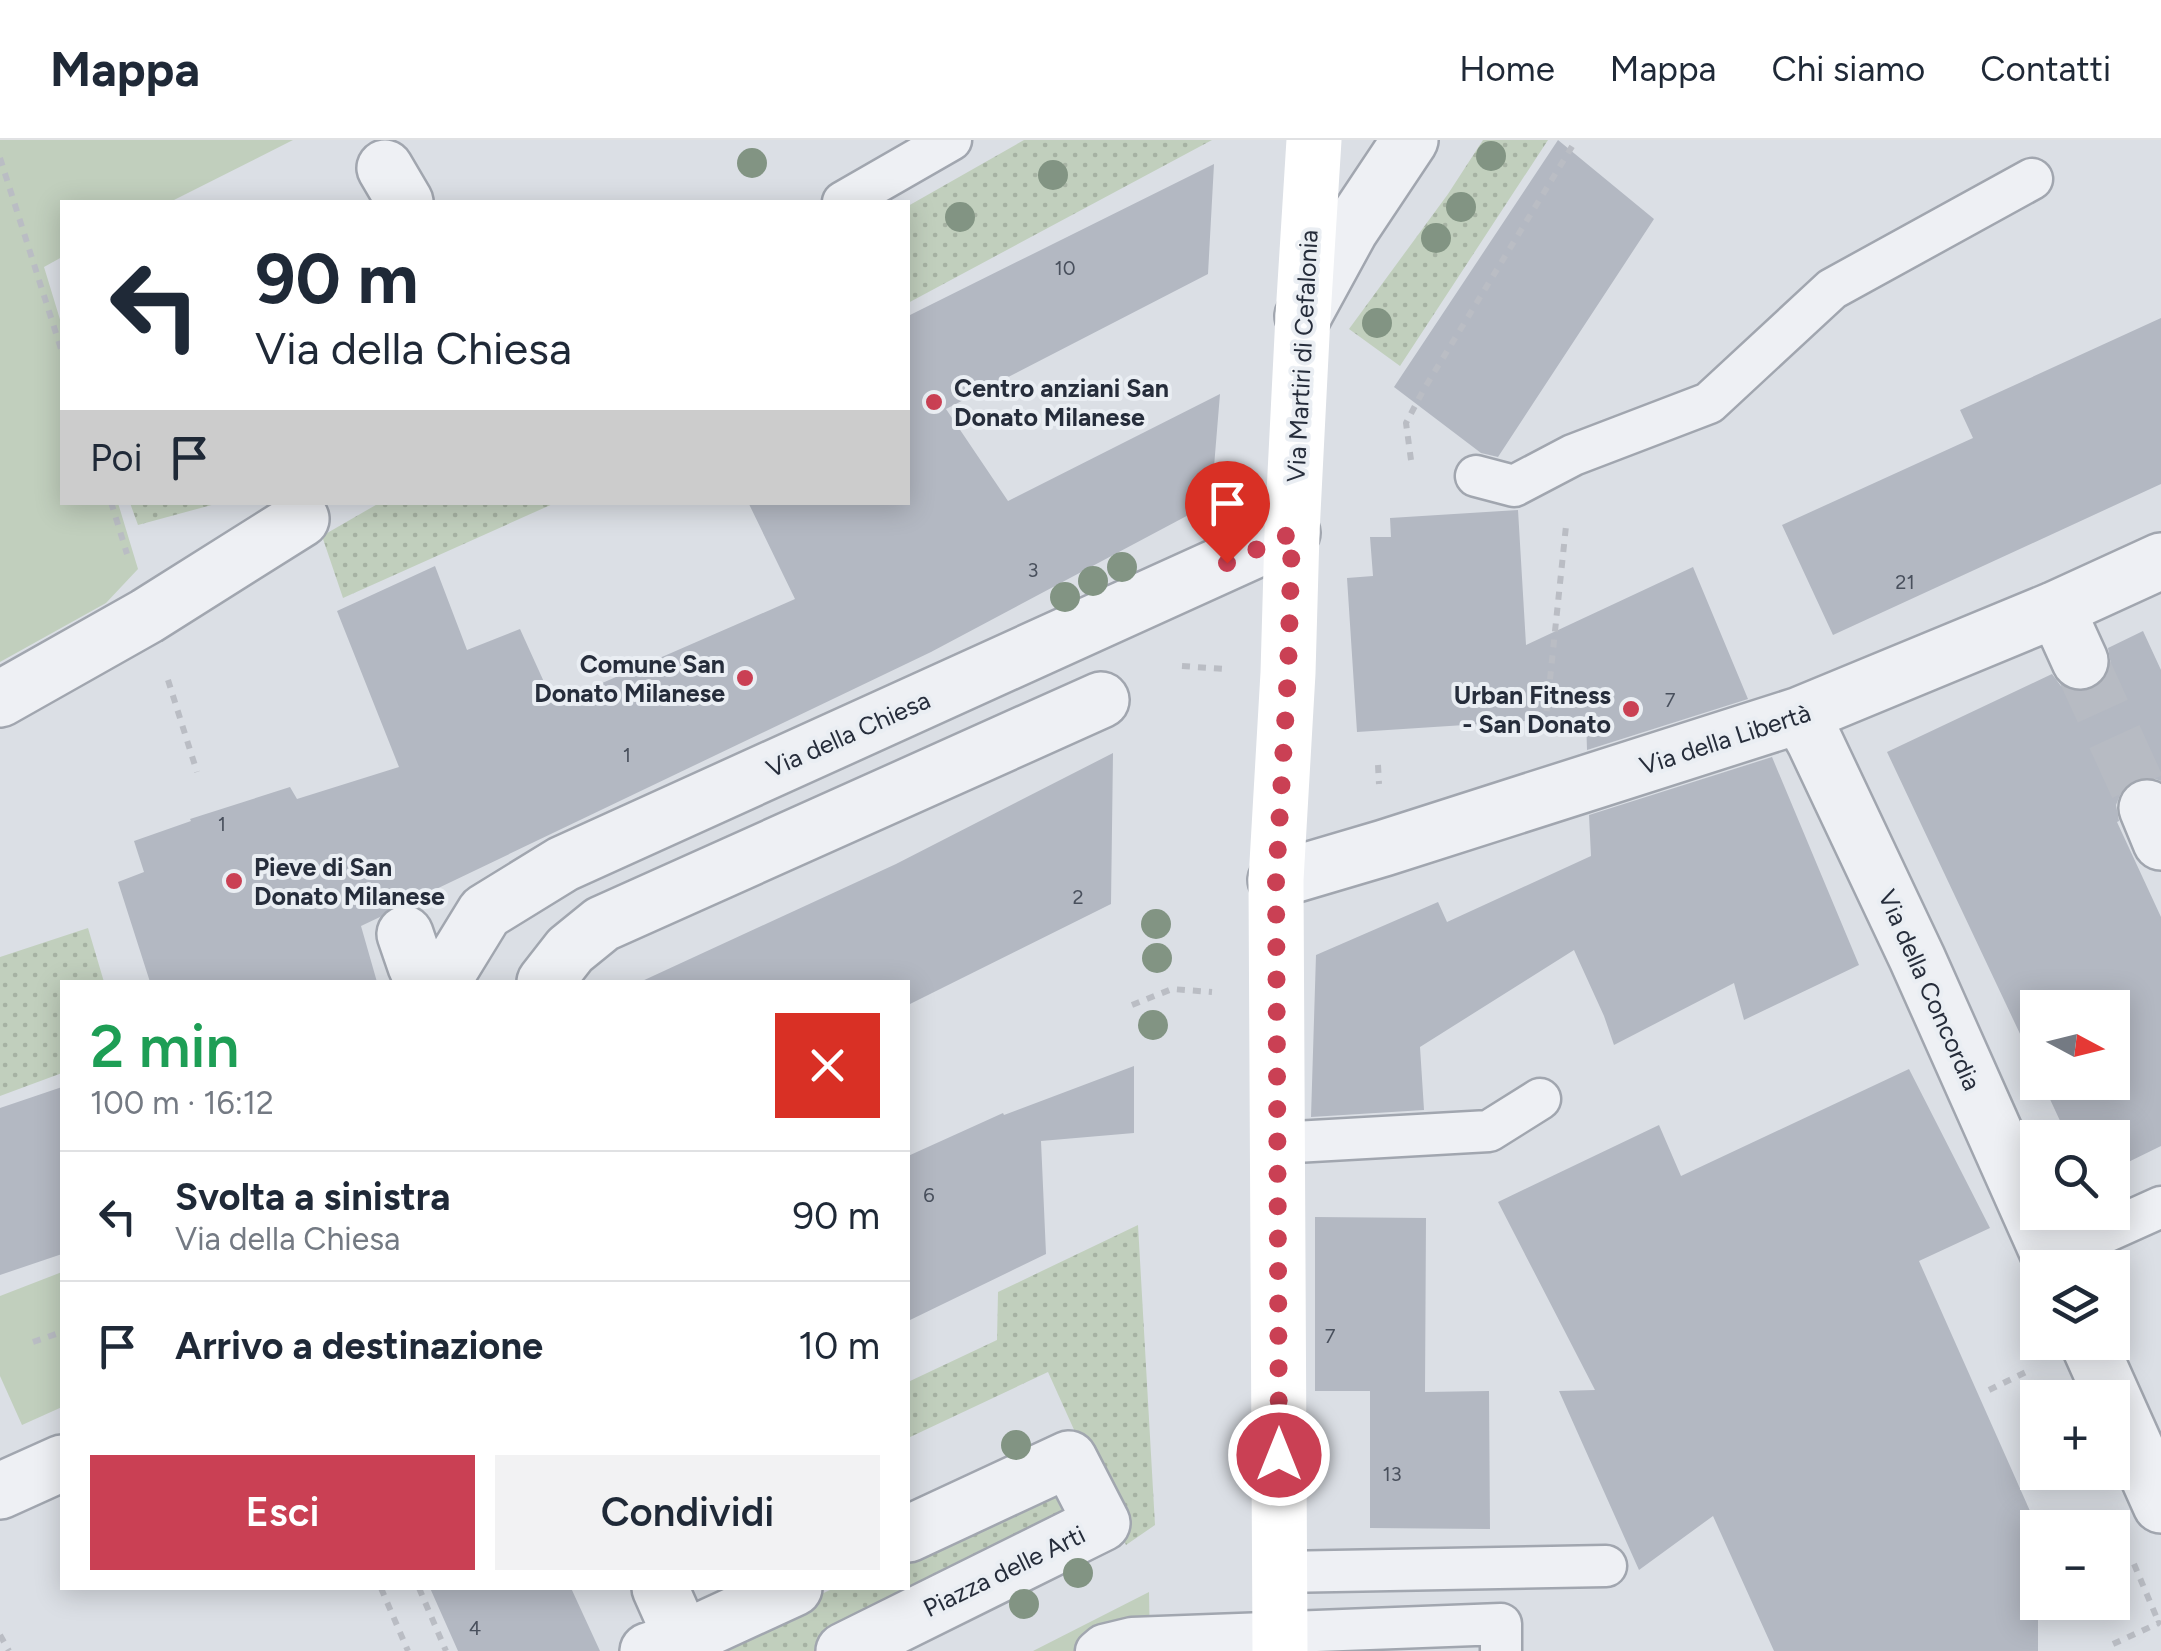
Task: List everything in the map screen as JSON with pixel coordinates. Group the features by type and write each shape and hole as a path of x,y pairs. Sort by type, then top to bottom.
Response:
{"street":[{"name":"Via Martiri di Cefalonia","path":"1280,1642 1276,880 1314,140"},
{"path":"1303,316 1350,230 1410,140"},
{"path":"0,699 147,616 315,511"},
{"name":"Via della Chiesa","path":"443,980 485,912 563,864 1292,533"},
{"name":"Via della Libertà","path":"1276,880 1800,716 2161,561"},
{"path":"2054,610 2080,661"},
{"path":"547,980 570,950 602,924 1101,700"},
{"name":"Via della Concordia","path":"1800,716 1916,958 2048,1250"},
{"path":"404,934 416,966 439,980"},
{"path":"2096,1360 2161,1504"},
{"name":"Piazza delle Arti","path":"844,1651 1102,1523 1068,1459 910,1533"},
{"path":"0,1491 60,1464"},
{"path":"660,1590 673,1647 790,1590"}],"lane":[{"path":"846,200 951,140"},
{"path":"1476,476 1514,486 1573,455 1709,402 1832,289 2032,179"},
{"path":"1277,1143 1489,1130 1540,1099"},
{"path":"2077,1250 2161,1207"},
{"path":"1280,1572 1606,1566"},
{"path":"1096,1651 1102,1645 1132,1638 1280,1642 1501,1624 1501,1651"}],"path":[{"path":"1412,460 1406,423 1576,140"},
{"path":"0,158 60,346"},
{"path":"1543,744 1573,455"},
{"path":"1132,1005 1172,990 1276,991"},
{"path":"33,1342 60,1333"},
{"path":"1989,1390 2034,1368"},
{"path":"382,1590 408,1651"},
{"path":"420,1590 446,1651"},
{"path":"2113,1644 2159,1623 2161,1626"},
{"path":"0,1635 9,1651"}],"green space":[{"path":"0,140 293,140 174,200 60,200 60,258 44,267 60,319 60,505 119,505 138,569 106,603 0,662"},
{"path":"1024,140 1212,140 910,302 910,205"},
{"path":"1483,140 1548,140 1400,366 1349,329"},
{"path":"131,505 212,505 138,525"},
{"path":"376,505 551,505 343,598 322,536"},
{"path":"88,928 103,980 60,980 60,1074 0,1096 0,957"},
{"path":"1138,1225 1155,1525 1126,1545 1048,1372 910,1437 910,1381 997,1340 998,1292"},
{"path":"60,1273 60,1408 22,1425 0,1376 0,1296"},
{"path":"1049,1483 1068,1524 815,1651 725,1651 719,1644 830,1590 910,1590 910,1551"},
{"path":"1149,1592 1150,1651 1033,1651"}],"building":[{"path":"1558,140 1654,219 1498,457 1481,453 1394,387"},
{"path":"1214,164 1208,274 946,409 1008,501 1220,394 1211,503 931,652 407,903 394,905 361,926 376,980 149,980 118,882 144,872 134,841 290,787 297,799 399,767 337,611 435,566 467,650 520,629 554,704 795,599 749,505 910,505 910,315"},
{"path":"2161,318 2161,484 1833,635 1782,525 1973,438 1960,410"},
{"path":"1518,510 1526,645 1693,567 1748,699 1587,750 1586,717 1357,732 1347,578 1373,576 1370,537 1391,537 1390,518"},
{"path":"2143,631 2161,670 2161,781 2150,777 2134,780 2122,790 2116,805 2117,822 2161,917 2161,1146 2130,1161 2130,1120 2060,1120 2050,1100 2130,1100 2130,990 2020,990 2020,1034 1887,752 2052,674 2061,686 2076,692 2094,689 2105,680 2111,665 2108,648"},
{"path":"1113,753 1111,904 910,1004 910,980 644,980 896,864"},
{"path":"1772,757 1859,965 1744,1020 1734,983 1614,1045 1574,950 1420,1047 1424,1110 1311,1117 1316,955 1438,902 1447,922 1591,856 1589,815"},
{"path":"1134,1066 1134,1133 1041,1141 1046,1254 910,1320 910,1155"},
{"path":"1909,1069 1990,1228 1919,1261 2030,1510 2020,1510 2020,1620 2038,1620 2038,1651 1774,1651 1713,1516 1639,1570 1559,1391 1595,1390 1498,1202 1659,1125 1681,1176"},
{"path":"60,1088 60,1255 0,1275 0,1108"},
{"path":"1315,1217 1426,1218 1425,1392 1489,1391 1490,1529 1370,1528 1370,1391 1315,1391"},
{"path":"431,1590 572,1590 600,1651 458,1651"}],"tunnel":[{"path":"2080,661 2147,808"}],"place":[{"name":"Centro anziani San Donato Milanese","path":"934,402"},
{"name":"Comune San Donato Milanese","path":"745,678"},
{"name":"Urban Fitness - San Donato","path":"1631,709"},
{"name":"Pieve di San Donato Milanese","path":"234,881"}],"route":[{"path":"1227,563 1292,533 1276,880 1279,1455"}]}
